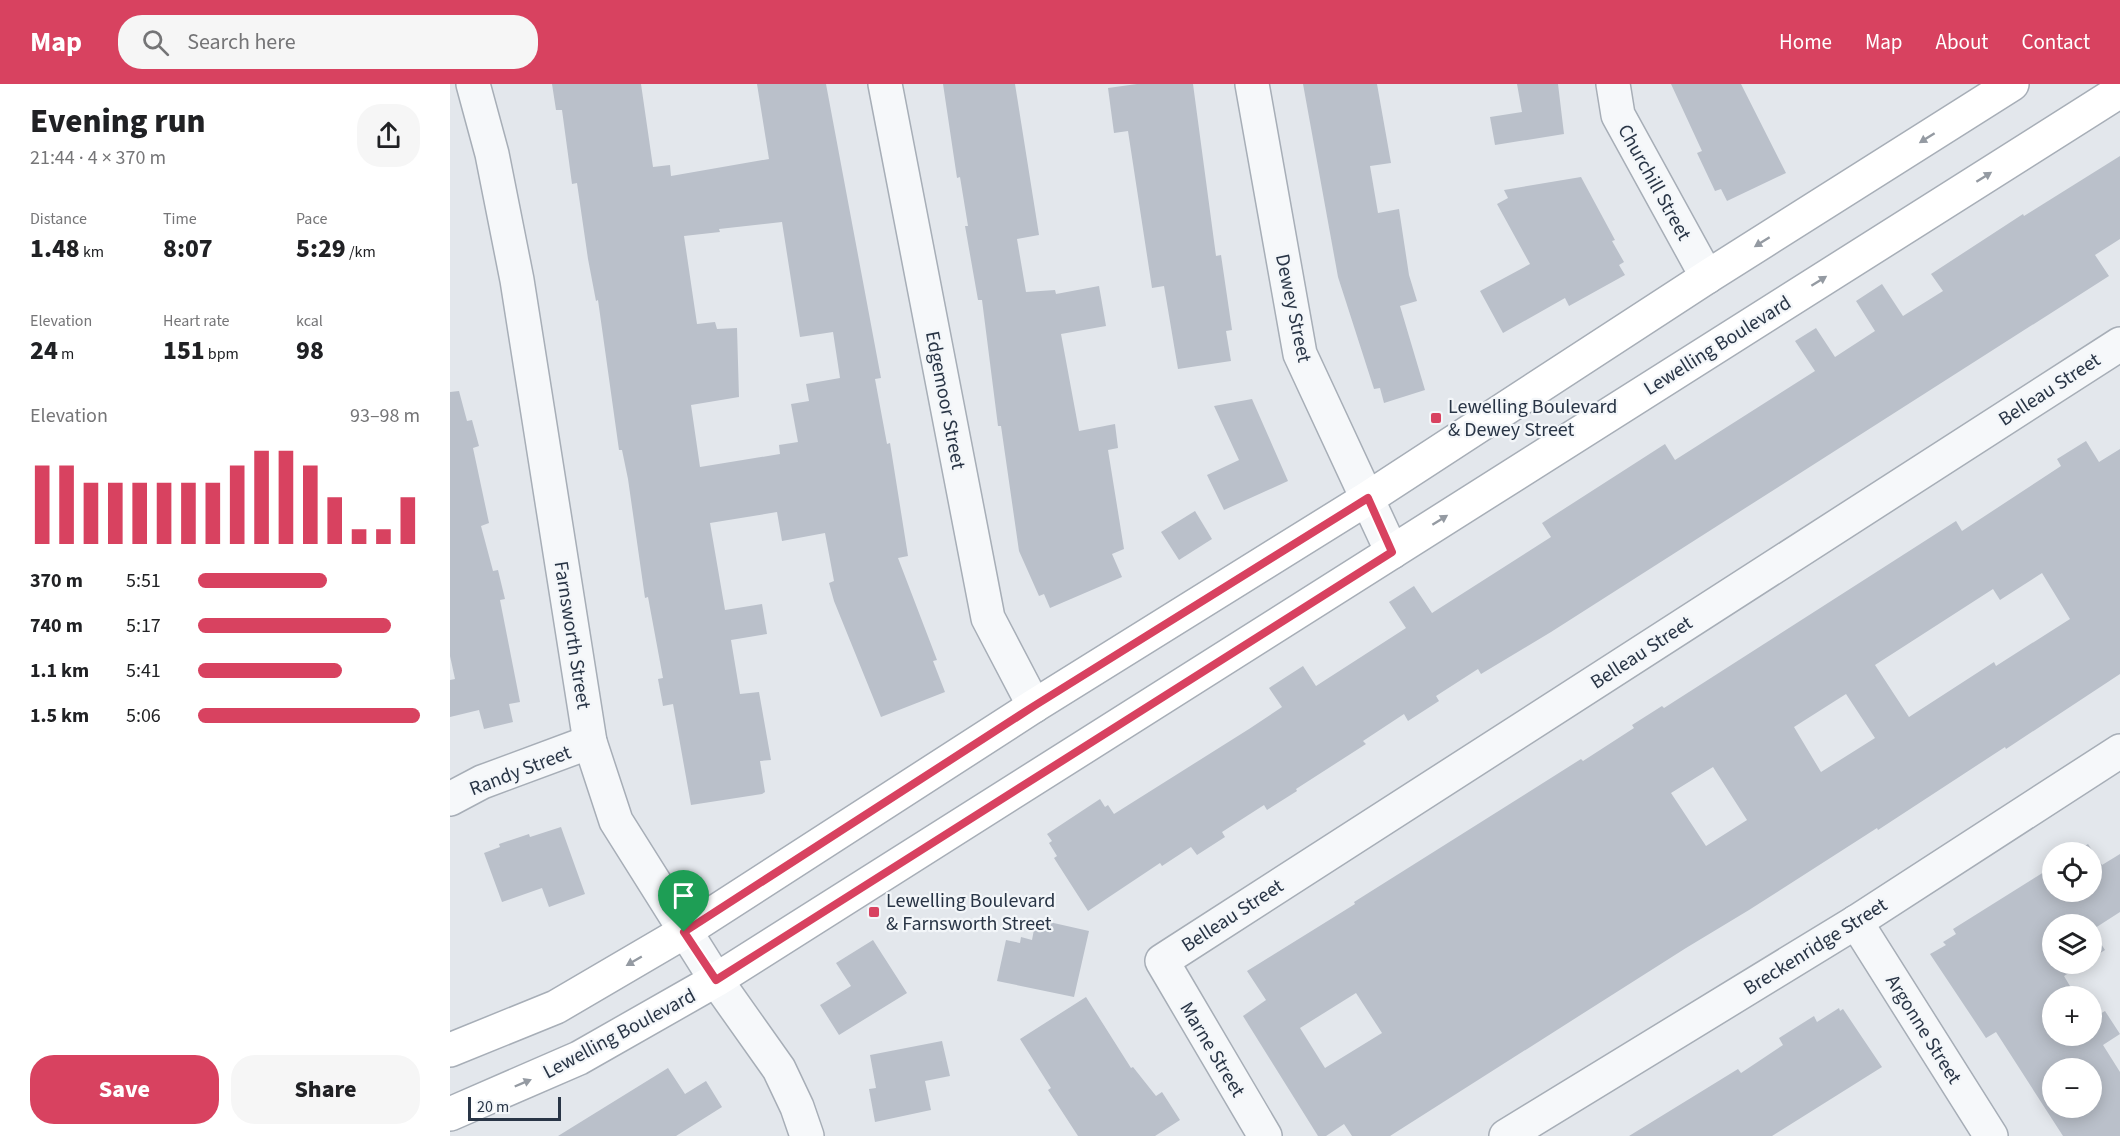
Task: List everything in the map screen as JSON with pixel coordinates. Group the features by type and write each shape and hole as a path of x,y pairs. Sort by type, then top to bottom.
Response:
{"main road":[{"path":"450,1050 556,1007 684,932 1034,706 1368,498 1707,276 2012,84"},
{"name":"Lewelling Boulevard","path":"450,1114 579,1058 716,980 2120,92"}],"street":[{"name":"Farnsworth Street","path":"473,84 492,154 517,280 590,742 616,821 684,932 779,1069 797,1107 807,1136"},
{"name":"Edgemoor Street","path":"885,84 988,618 1034,706"},
{"name":"Dewey Street","path":"1252,84 1300,354 1392,552"},
{"name":"Churchill Street","path":"1613,84 1618,115 1707,276"},
{"name":"Belleau Street","path":"1161,961 2120,344"},
{"name":"Randy Street","path":"450,799 482,782 590,742"},
{"name":"Breckenridge Street","path":"1506,1136 1856,922 2120,751"},
{"name":"Argonne Street","path":"1856,922 1991,1136"},
{"name":"Marne Street","path":"1161,961 1265,1136"}],"building":[{"path":"552,84 641,84 653,167 670,165 671,176 769,159 757,84 826,84 881,378 875,379 887,444 890,443 908,556 898,558 937,660 933,661 945,692 881,717 834,601 829,583 834,581 825,533 782,541 777,512 710,523 725,610 762,604 767,634 731,640 740,694 759,692 771,760 760,761 765,792 762,794 691,805 673,704 663,706 658,679 663,678 648,597 645,598 628,479 622,450 619,450 598,300 596,301 588,259 577,183 572,184 562,110 556,110","holes":["782,222 800,337 833,332 840,378 806,384 809,401 791,404 798,442 779,445 780,454 700,467 691,405 739,397 737,328 717,329 715,322 697,324 684,236 720,232 719,229"]},
{"path":"943,84 1015,84 1039,235 1017,239 1026,292 1055,290 1056,294 1099,286 1106,326 1061,334 1079,431 1115,424 1118,448 1108,450 1124,549 1112,554 1122,577 1050,608 1044,594 1039,596 1019,551 1001,426 998,426 982,300 978,300 965,226 968,226 960,177 957,178"},
{"path":"1137,84 1193,84 1216,256 1221,255 1232,330 1226,331 1231,361 1178,369 1164,286 1152,288 1128,131 1114,133 1108,88"},
{"path":"1303,84 1377,84 1391,163 1370,166 1378,213 1399,209 1409,275 1417,301 1400,306 1425,390 1384,403 1380,388 1374,389 1338,277"},
{"path":"1517,84 1558,84 1564,134 1495,145 1490,117 1522,112"},
{"path":"1671,84 1741,84 1786,173 1727,201 1721,189 1715,191 1697,153 1702,151"},
{"path":"2120,156 2120,239 2095,255 2109,276 1551,632 1481,674 1478,669 1436,696 1439,701 1408,721 1404,714 1363,741 1366,744 1296,789 1297,791 1267,810 1264,805 1222,832 1225,837 1197,855 1191,847 1162,866 1160,863 1088,911 1054,858 1057,856 1049,843 1052,841 1047,834 1100,799 1105,807 1108,805 1114,814 1249,729 1282,707 1269,688 1303,666 1316,686 1406,628 1389,602 1414,586 1432,613 1551,537 1542,523 1665,444 1675,460 1815,371 1795,341 1816,328 1835,357 1875,331 1856,301 1882,284 1903,316 1943,291 1931,274 2023,214 2024,216"},
{"path":"1581,177 1615,240 1612,241 1624,262 1619,265 1625,275 1569,306 1565,298 1503,333 1480,291 1530,264 1497,204 1508,198 1504,190"},
{"path":"459,391 467,421 472,420 479,446 473,448 489,523 481,526 493,571 498,570 505,599 500,600 520,702 509,704 513,722 484,729 479,710 450,717 450,680 455,679 450,656 450,392"},
{"path":"1252,399 1288,481 1224,510 1207,475 1239,460 1214,406"},
{"path":"2086,441 2099,462 2120,449 2120,674 2006,749 2005,747 1878,830 1877,828 1390,1136 1352,1136 1344,1124 1326,1136 1318,1136 1243,1016 1266,1000 1247,971 1581,759 1583,761 1634,728 1632,725 1662,706 1664,708 1956,521 1962,531 2061,466 2057,459","holes":["2042,573 2070,619 1996,666 1994,662 1909,717 1875,665 1993,589 2000,600","1846,694 1875,738 1821,772 1794,727","1713,767 1747,820 1706,846 1671,793","1356,993 1382,1033 1325,1068 1300,1028"]},
{"path":"1195,511 1212,539 1179,560 1161,532"},
{"path":"561,827 585,894 549,907 542,888 502,902 484,853 500,847 499,844"},
{"path":"2120,854 2120,912 2102,924 2102,914 2042,914 2042,974 2067,974 2064,976 2070,986 2042,986 2042,1046 2102,1046 2102,1013 2105,1011 2120,1034 2103,1045 2120,1072 2120,1136 2063,1136 2051,1118 2102,1118 2102,1058 2042,1058 2042,1103 1996,1032 1986,1038 1930,954 1946,945 1943,942 1956,934 1953,929 2042,873 2042,902 2102,902 2102,865"},
{"path":"1036,919 1089,931 1074,997 997,981 1006,940 1020,943 1021,937 1032,940"},
{"path":"873,940 907,993 839,1035 820,1005 851,986 836,963"},
{"path":"1086,997 1131,1068 1133,1067 1156,1096 1162,1092 1180,1120 1155,1136 1078,1136 1048,1090 1051,1088 1020,1039"},
{"path":"1839,1008 1840,1011 1843,1009 1882,1067 1772,1136 1629,1136 1738,1069 1741,1073 1783,1045 1779,1038 1814,1016 1817,1022"},
{"path":"942,1041 950,1076 925,1081 931,1110 875,1122 869,1089 876,1088 870,1055"},
{"path":"668,1068 685,1094 706,1081 722,1107 676,1136 558,1136"}],"place":[{"name":"Lewelling Boulevard & Dewey Street","path":"1436,418"},
{"name":"Lewelling Boulevard & Farnsworth Street","path":"874,912"}],"route":[{"path":"1368,498 1392,552 716,980 684,932 1034,706 1368,498"}]}
